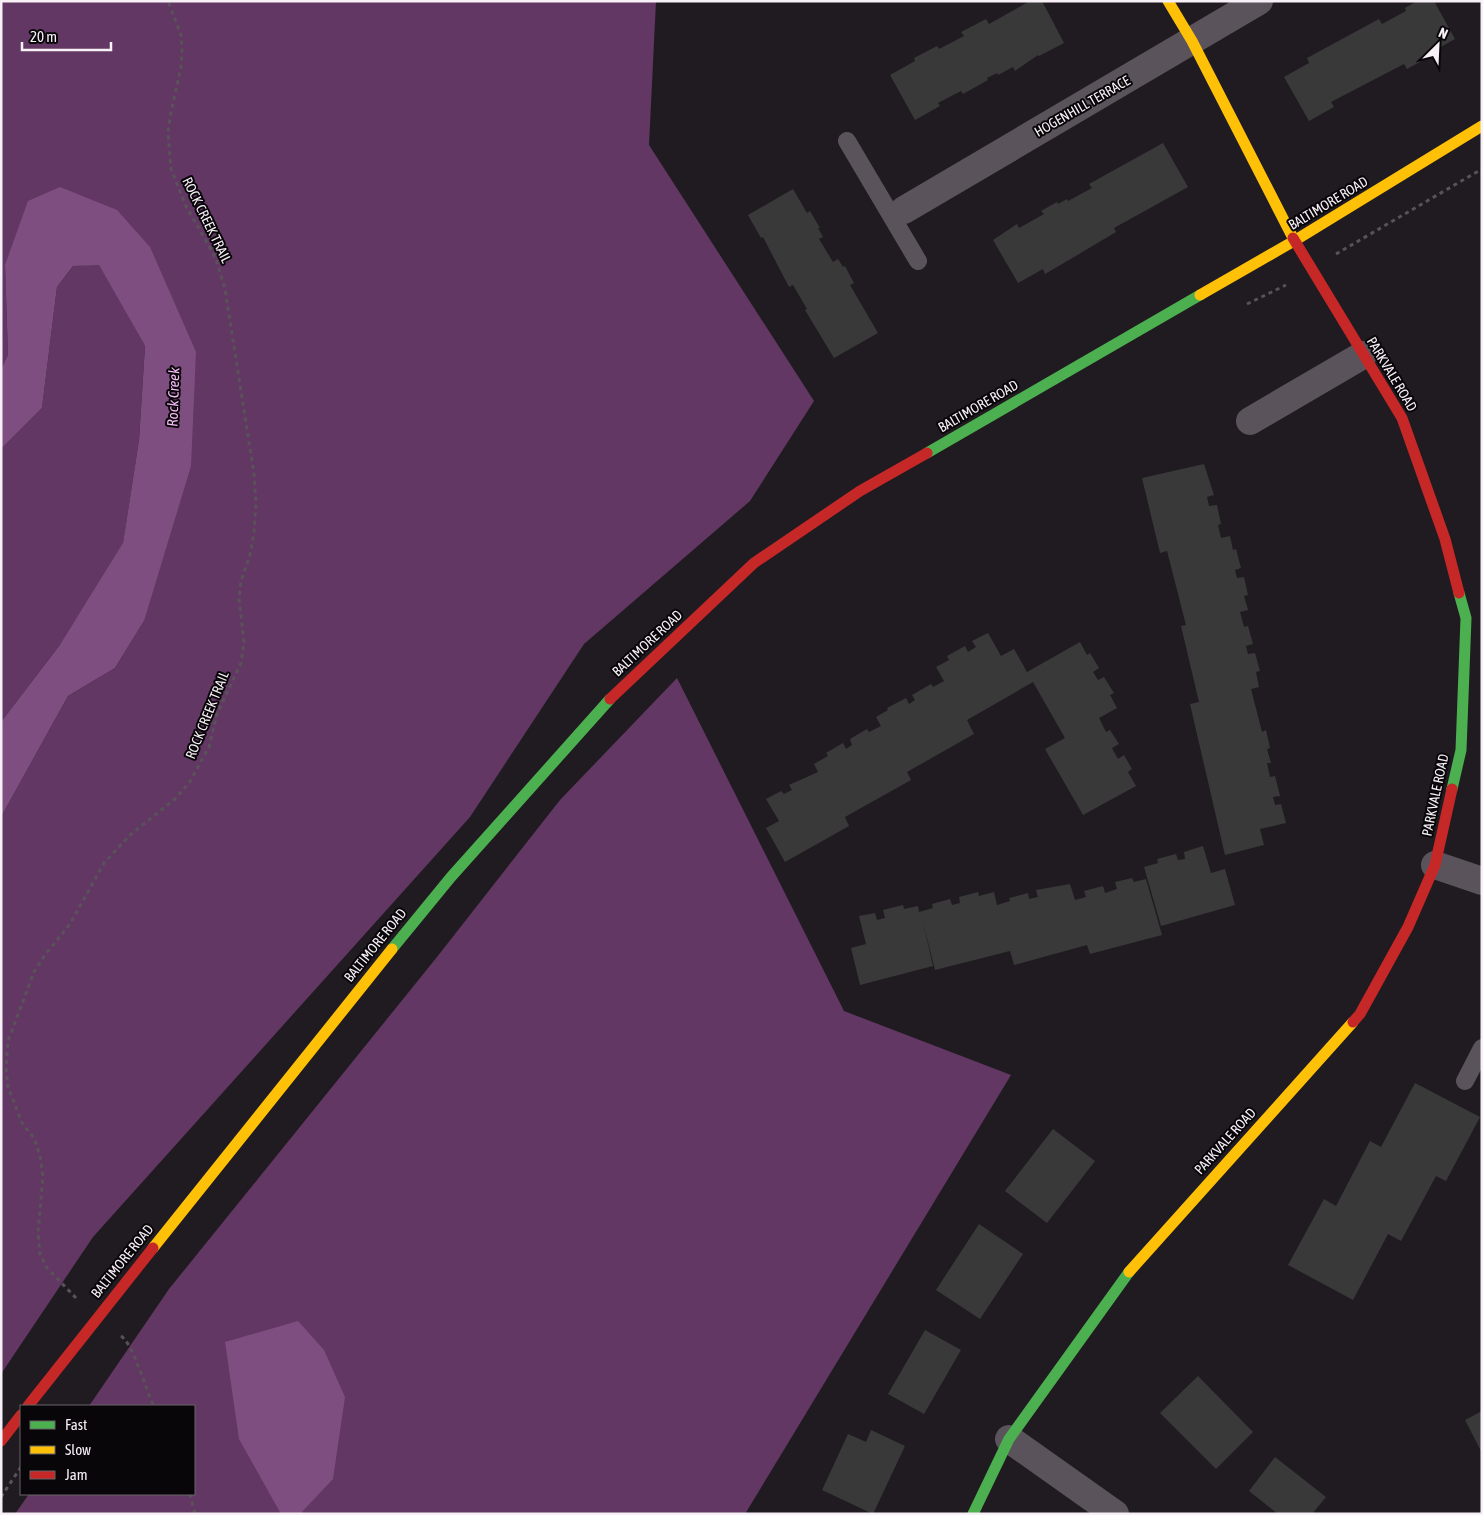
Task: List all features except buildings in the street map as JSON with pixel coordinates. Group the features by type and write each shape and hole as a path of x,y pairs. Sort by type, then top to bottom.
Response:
{"street":[{"name":"PARKVALE ROAD","path":"974,1514 1009,1439 1138,1258 1360,1014 1408,927 1435,865 1461,750 1474,617 1402,418 1294,241 1192,41 1168,1"},
{"name":"HOGENHILL TERRACE","path":"898,214 1260,1"},
{"name":"BALTIMORE ROAD","path":"29,1405 317,1041 451,877 597,711 754,564 860,491 1294,241 1482,126"},
{"path":"1250,421 1363,354"},
{"path":"1435,865 1482,881"},
{"path":"1,1441 20,1416"},
{"path":"1009,1439 1115,1514"}],"lane":[{"path":"847,141 898,214 918,261"},
{"path":"1465,1081 1482,1048"}],"path":[{"name":"ROCK CREEK TRAIL","path":"79,1301 47,1268 40,1254 38,1233 42,1176 40,1156 34,1138 22,1123 8,1087 6,1068 8,1041 34,972 70,924 104,863 130,835 175,799 189,783 202,763 209,747 217,714 241,663 244,642 239,599 241,581 250,554 254,533 254,474 226,289 216,259 186,206 171,169 168,132 181,67 182,49 181,35 168,1"},
{"path":"1241,307 1276,291 1482,169"},
{"path":"118,1333 128,1341 145,1388 154,1405"},
{"path":"1,1497 20,1468"},
{"path":"190,1495 195,1514"}],"shaded area":[{"path":"1,1 656,1 649,145 814,401 750,501 584,644 470,817 93,1237 1,1374 1,817 68,696 115,668 144,621 150,247 5,265 8,355 1,369"},
{"path":"99,264 145,346 139,440 123,544 59,646 1,722 1,449 42,408 57,287 73,266"},
{"path":"677,678 844,1011 1011,1075 745,1514 15,1514 28,1495 195,1495 195,1405 90,1405 169,1289 437,957 560,800"}],"water":[{"name":"Rock Creek","path":"60,187 117,210 150,247 196,352 191,466 144,621 115,668 68,696 1,817 1,722 59,646 123,543 139,440 145,346 99,265 73,266 57,287 42,408 1,449 1,369 8,355 5,265 28,201"},
{"path":"298,1321 324,1350 345,1397 333,1479 300,1514 281,1514 239,1439 225,1342"}],"traffic: fast":[{"path":"927,453 1200,295"},
{"path":"1452,789 1461,750 1466,618 1459,593"},
{"path":"392,949 451,877 610,699"},
{"path":"973,1514 1009,1439 1129,1272"}],"traffic: slow":[{"path":"1168,1 1192,41 1293,238"},
{"path":"1200,295 1294,241 1482,126"},
{"path":"153,1248 392,949"},
{"path":"1129,1272 1353,1022"}],"traffic: jam":[{"path":"1293,238 1402,418 1445,539 1459,593"},
{"path":"610,699 754,563 860,491 927,453"},
{"path":"1353,1022 1360,1014 1408,927 1435,865 1452,789"},
{"path":"29,1405 153,1248"},
{"path":"1,1441 20,1416"}]}
